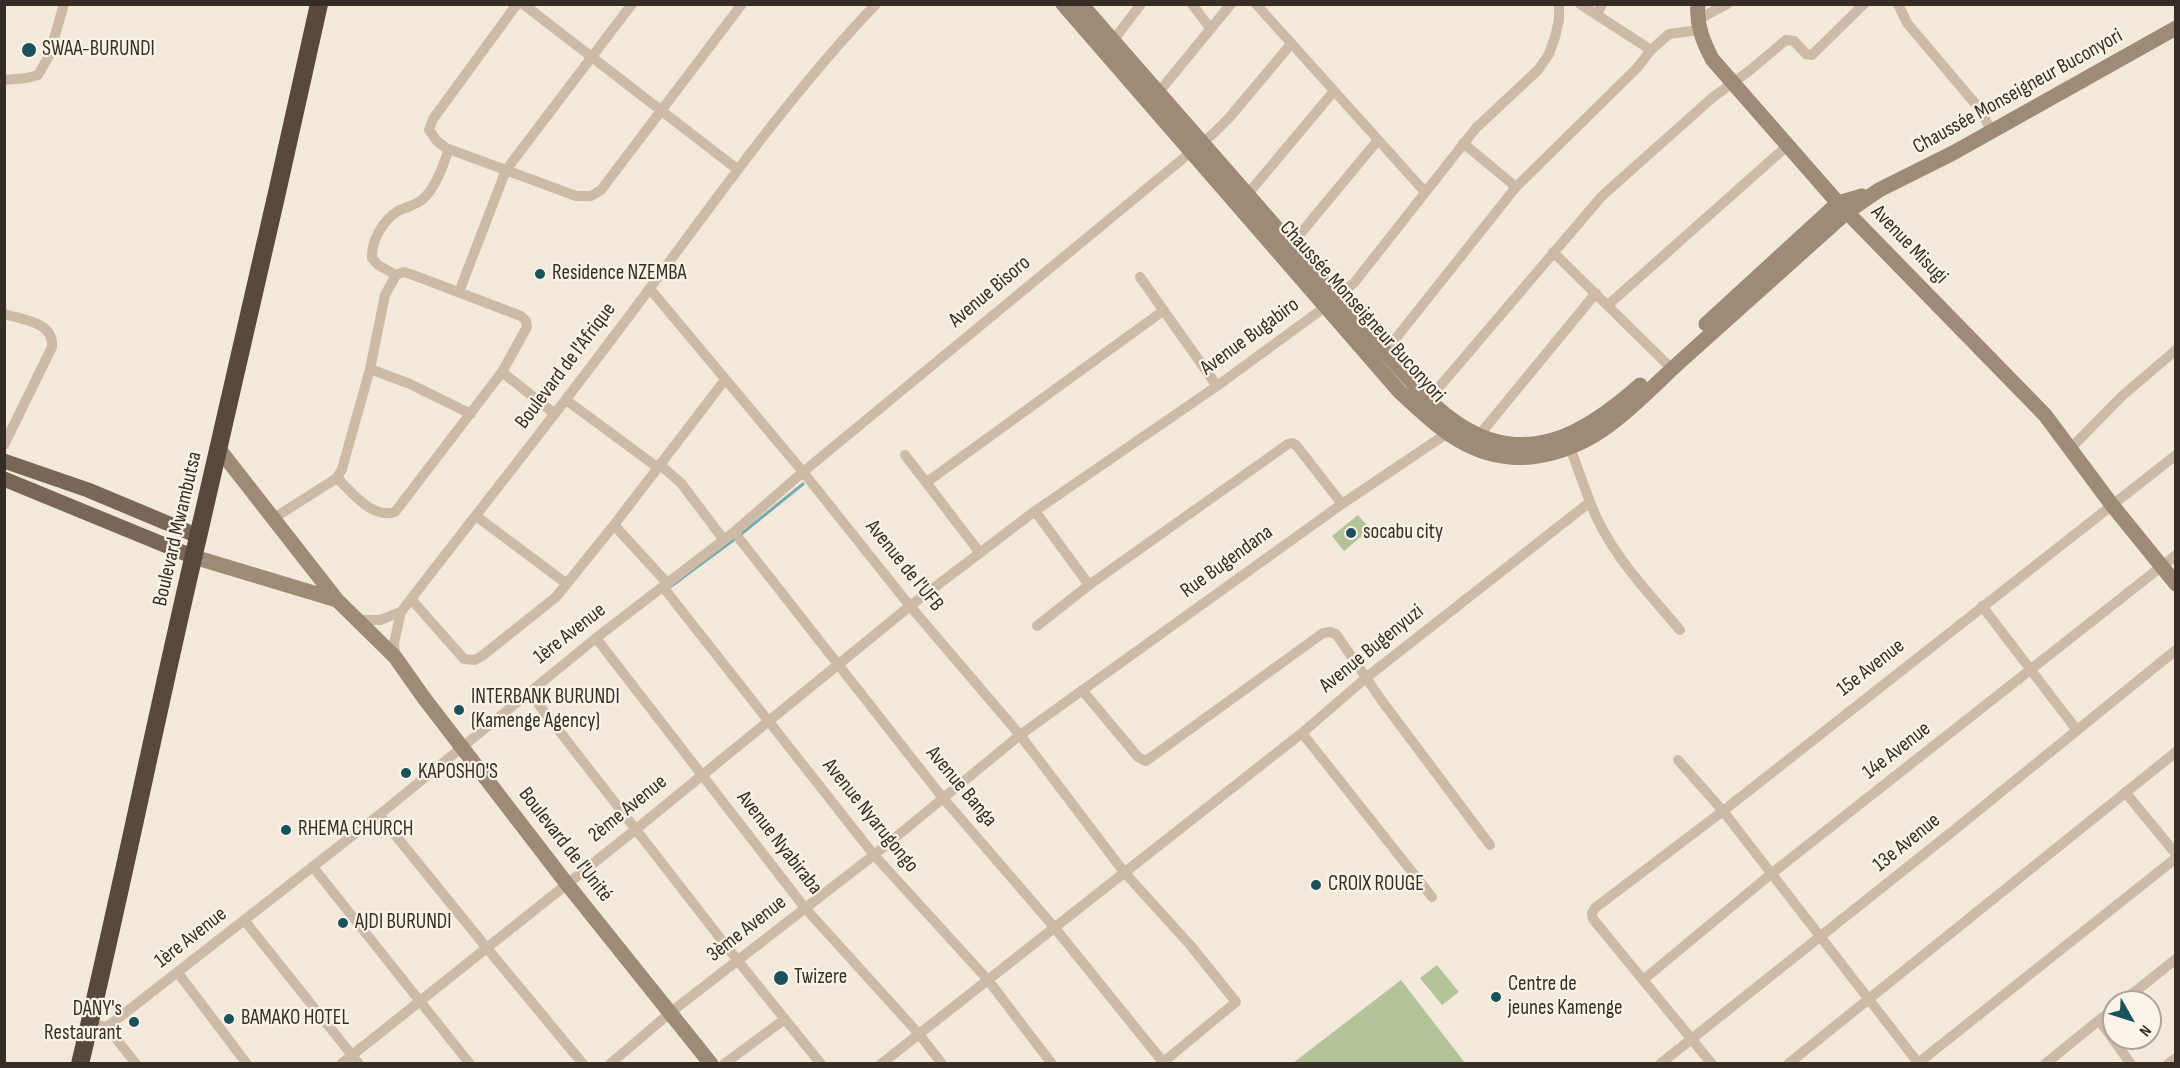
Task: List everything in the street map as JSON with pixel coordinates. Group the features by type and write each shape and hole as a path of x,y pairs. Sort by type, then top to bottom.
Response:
{"highway":[{"name":"Boulevard Mwambutsa","path":"79,1062 98,1026 198,536 319,4"}],"main road":[{"path":"4,461 88,490 198,536"},
{"path":"4,479 194,557"}],"street":[{"path":"4,80 38,75 49,56 64,4"},
{"path":"517,4 433,119 429,130 436,141 449,149 576,196 591,196 601,190 742,4"},
{"path":"523,4 737,169"},
{"path":"459,292 506,170 632,4"},
{"name":"Boulevard de l'Afrique","path":"395,657 394,643 401,612 566,400 737,169 791,101 876,4"},
{"name":"Chaussée Monseigneur Buconyori","path":"1063,4 1196,147 1331,302 1385,352 1429,399 1453,429"},
{"name":"Chaussée Monseigneur Buconyori","path":"1081,4 1158,93 1196,147 1247,195 1291,245 1331,302 1400,391 1453,429 1474,441 1518,446 1550,441 1568,442 1668,366 1842,208 1992,131 2175,28"},
{"path":"1112,42 1141,4"},
{"path":"1192,4 1210,28"},
{"path":"1158,93 1231,4"},
{"path":"1256,4 1425,192"},
{"name":"Avenue Bugabiro","path":"910,606 1035,511 1217,386 1354,283 1463,143 1491,112 1538,70 1552,45 1559,20 1559,4"},
{"path":"1580,4 1651,50"},
{"path":"1597,15 1602,4"},
{"name":"Avenue Misugi","path":"1698,4 1698,25 1712,59 1842,208 2045,415 2175,584"},
{"path":"1385,352 1516,188 1637,68 1651,50 1669,34 1698,25 1727,4"},
{"path":"1429,399 1610,188 1712,98 1786,40 1794,41 1806,54 1812,55 1864,4"},
{"path":"1902,6 1914,31 1978,107 1992,131"},
{"name":"Avenue Bisoro","path":"803,472 1196,147 1229,118 1291,44"},
{"path":"1247,195 1334,91"},
{"path":"1291,245 1378,140"},
{"path":"1463,143 1516,188"},
{"path":"1608,305 1787,146"},
{"path":"396,275 378,265 372,258 371,247 393,214 422,200 430,190 449,149"},
{"path":"1553,252 1668,366"},
{"path":"274,518 337,478 345,461 370,369 385,295 396,275 404,272 521,316 526,321 527,327 502,372 395,512 387,514 367,506 337,478"},
{"path":"1140,277 1217,386"},
{"name":"Avenue de l'UFB","path":"650,289 724,381 803,472 910,606 1020,735 1124,872 1191,946 1236,1002 1162,1063"},
{"path":"1474,441 1596,293"},
{"path":"927,482 1163,311"},
{"path":"4,314 43,326 50,332 53,339 52,347 4,445"},
{"path":"2069,445 2175,350"},
{"path":"370,369 418,387 471,414"},
{"path":"502,372 555,414"},
{"path":"411,599 464,659 469,660 482,656 544,607 567,584 724,381"},
{"path":"566,400 681,483 724,540"},
{"name":"Rue Bugendana","path":"1020,735 1342,504 1453,429"},
{"path":"1568,442 1597,521 1620,557 1680,630"},
{"path":"1037,626 1089,585 1292,443 1342,504"},
{"name":"Boulevard de l'Unité","path":"219,449 337,600 395,657 423,698 567,884 711,1064"},
{"path":"905,455 980,553"},
{"name":"15e Avenue","path":"1643,980 1593,919 1592,913 1595,908 1723,811 2175,455"},
{"name":"1ère Avenue","path":"98,1026 178,973 313,867 596,638 734,532 803,472"},
{"name":"Avenue Bugenyuzi","path":"881,1064 1302,733 1367,677 1590,502"},
{"path":"1035,511 1089,585"},
{"path":"476,516 567,584"},
{"name":"Avenue Nyarugongo","path":"614,525 666,586 874,855 988,980 1052,1064"},
{"name":"Avenue Banga","path":"734,532 943,798 1054,927 1162,1063"},
{"name":"14e Avenue","path":"1643,980 1771,874 2031,671 2175,555"},
{"name":"Boulevard de l'Unité","path":"194,557 337,600"},
{"name":"2ème Avenue","path":"341,1064 355,1059 419,1001 635,830 910,606"},
{"path":"1982,606 2076,729"},
{"path":"357,620 380,620 401,612"},
{"path":"1083,690 1138,757 1146,761 1323,633 1336,634 1382,701 1490,845"},
{"name":"Avenue Nyabiraba","path":"596,638 805,908 919,1034 942,1064"},
{"name":"13e Avenue","path":"1660,1064 1820,938 2175,650"},
{"path":"529,692 635,830 821,1064"},
{"path":"1302,733 1432,897"},
{"name":"3ème Avenue","path":"610,1064 671,1012 874,855 1020,735"},
{"path":"1788,1064 2175,752"},
{"path":"1677,760 1723,811 1918,1063 2175,856 2125,792"},
{"path":"380,814 583,1064"},
{"path":"313,867 470,1064"},
{"path":"244,920 355,1059"},
{"path":"2137,990 2175,959"},
{"path":"178,973 247,1064"},
{"path":"1643,980 1712,1064"},
{"path":"2045,1064 2102,1018"},
{"path":"724,1064 785,1019"},
{"path":"2099,1020 2131,1064"},
{"path":"98,1026 136,1064"},
{"path":"2168,1064 2175,1058"}],"green space":[{"name":"socabu city","path":"1358,515 1370,529 1344,551 1332,536"},
{"path":"1437,965 1459,992 1442,1005 1420,978"},
{"path":"1401,980 1465,1063 1293,1063"}],"waterway":[{"path":"740,535 803,484"},
{"path":"670,587 735,539"}],"place":[{"name":"SWAA-BURUNDI","path":"29,50"},
{"name":"Residence NZEMBA","path":"540,274"},
{"name":"socabu city","path":"1351,533"},
{"name":"INTERBANK BURUNDI (Kamenge Agency)","path":"459,710"},
{"name":"KAPOSHO'S","path":"406,773"},
{"name":"RHEMA CHURCH","path":"286,830"},
{"name":"CROIX ROUGE","path":"1316,885"},
{"name":"AJDI BURUNDI","path":"343,923"},
{"name":"Twizere","path":"781,978"},
{"name":"Centre de jeunes Kamenge","path":"1496,997"},
{"name":"BAMAKO HOTEL","path":"229,1019"},
{"name":"DANY's Restaurant","path":"134,1022"}]}
